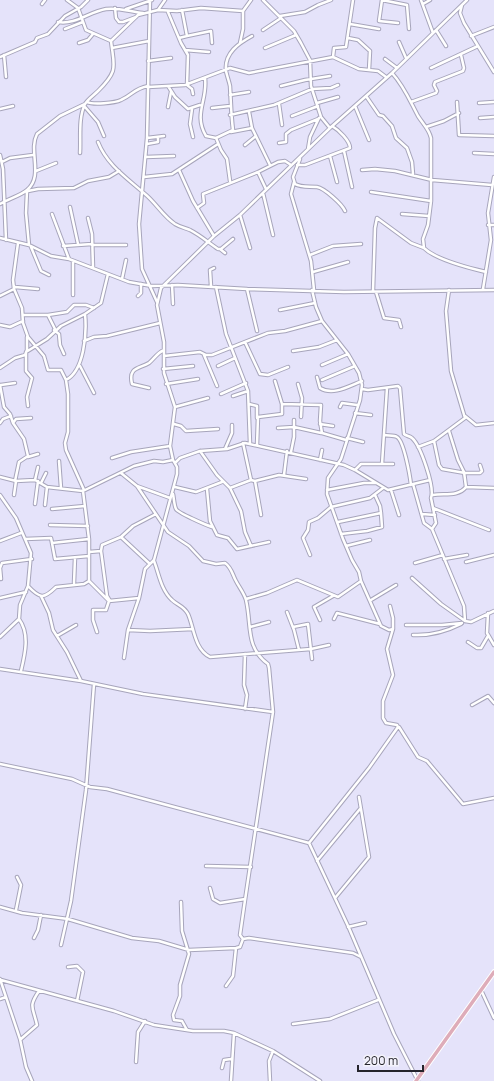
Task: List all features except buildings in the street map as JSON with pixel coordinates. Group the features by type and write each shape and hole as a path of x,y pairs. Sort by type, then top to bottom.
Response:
{"main road":[{"path":"417,1081 494,972"}],"street":[{"path":"42,4 45,0"},
{"path":"67,0 78,8 85,29 111,41"},
{"path":"0,57 48,34 58,22 81,7 88,0"},
{"path":"126,9 150,0 147,144 140,216 140,245 142,269 157,302 164,350 166,384 175,407 170,446 177,470 175,487 162,524 154,560 163,589 171,600 185,609 197,642 206,655 214,657 311,649 329,645"},
{"path":"158,10 165,0"},
{"path":"240,43 243,29 243,11 251,0"},
{"path":"263,0 274,13 281,17 296,35 310,60 312,89 320,118 331,127 341,132 350,146 344,151 301,166 297,165"},
{"path":"321,4 322,0"},
{"path":"263,30 281,17 305,12 331,0"},
{"path":"333,57 334,48 346,47 353,0"},
{"path":"398,23 379,21 382,0 407,5"},
{"path":"421,0 433,33"},
{"path":"423,4 430,0"},
{"path":"409,1 407,5 409,29"},
{"path":"157,302 158,294 164,285 214,236 263,193 331,127 392,73 464,2"},
{"path":"464,2 460,13 471,36 494,72"},
{"path":"58,22 68,23 104,9 116,8 145,13"},
{"path":"116,8 116,18 119,22 158,10 168,12 201,8 243,11"},
{"path":"182,10 187,36"},
{"path":"168,12 188,59 186,85"},
{"path":"111,41 138,16"},
{"path":"65,29 83,22"},
{"path":"350,24 379,29"},
{"path":"471,36 494,27"},
{"path":"436,30 446,46"},
{"path":"179,38 211,31 212,43"},
{"path":"79,43 88,40 94,34"},
{"path":"265,48 296,35"},
{"path":"231,132 233,128 230,115 230,94 226,69 230,54 240,43 252,36"},
{"path":"348,38 358,40 370,51 368,70"},
{"path":"49,275 41,271 30,246 26,213 27,191 33,182 36,170 33,155 34,142 37,134 60,116 86,104 110,80 114,65 111,41"},
{"path":"112,48 149,41"},
{"path":"399,42 406,58"},
{"path":"431,68 478,46"},
{"path":"185,50 209,52"},
{"path":"411,102 436,93 437,91 434,85 435,82 464,71 461,55"},
{"path":"4,56 6,77"},
{"path":"86,104 119,101 136,89 148,86 186,85 226,69 234,69 249,73 310,60 333,57 359,69 378,71 386,77"},
{"path":"148,61 171,58"},
{"path":"384,59 397,68"},
{"path":"392,73 401,84 431,138 431,201 430,216 423,239 424,248"},
{"path":"281,86 311,78 330,76"},
{"path":"205,78 206,91 200,105 203,132 206,136 216,138 231,132 252,128"},
{"path":"186,85 192,89 193,94"},
{"path":"230,115 249,112 279,104 312,89 331,88 338,85"},
{"path":"168,86 188,109 192,109 200,105"},
{"path":"168,107 172,92"},
{"path":"230,94 249,92"},
{"path":"366,96 378,114 383,116 392,126 396,138 407,148 412,162 413,174"},
{"path":"292,116 338,97"},
{"path":"457,102 459,113 459,136 494,136"},
{"path":"480,103 494,102"},
{"path":"86,104 98,122 104,136"},
{"path":"80,153 81,128 86,104"},
{"path":"279,104 282,125"},
{"path":"0,109 13,106"},
{"path":"212,108 230,106"},
{"path":"355,106 369,140"},
{"path":"192,109 190,124 193,137"},
{"path":"249,112 252,128 270,165"},
{"path":"426,127 449,120 459,113"},
{"path":"480,118 494,117"},
{"path":"279,143 286,142 286,134 291,130 320,118"},
{"path":"308,149 310,137 320,118"},
{"path":"147,138 158,138 164,136"},
{"path":"245,145 256,136"},
{"path":"147,144 156,143 159,141 158,138"},
{"path":"216,138 227,159 230,181"},
{"path":"98,142 105,157 170,221 225,253"},
{"path":"144,177 172,174 218,144"},
{"path":"344,151 352,187"},
{"path":"474,153 494,154"},
{"path":"0,155 2,162 6,240"},
{"path":"2,162 10,158 33,155"},
{"path":"146,157 174,156"},
{"path":"301,156 293,177 294,182 291,194 310,255 313,272 315,303 322,321 348,354 362,381 362,389 358,405 338,464 328,478 327,490 341,534 359,572 380,624"},
{"path":"330,156 337,182"},
{"path":"197,208 204,203 202,194 230,181 258,172 270,165 282,161 291,165"},
{"path":"36,170 56,163"},
{"path":"362,170 375,169 413,174 432,180 492,185"},
{"path":"179,170 197,208 214,236"},
{"path":"0,204 27,191 38,189 74,188 88,181 109,177 119,171"},
{"path":"258,172 266,189"},
{"path":"483,289 491,240 488,225 488,213 494,177"},
{"path":"294,182 299,186 322,188 342,205 345,211"},
{"path":"371,192 431,201"},
{"path":"263,193 273,235"},
{"path":"70,207 78,244"},
{"path":"52,214 69,259"},
{"path":"240,214 250,248"},
{"path":"402,214 430,216"},
{"path":"88,218 92,245 93,268"},
{"path":"401,326 399,320 383,317 375,291 375,228 377,218 411,243 424,248 433,254 455,264 486,272"},
{"path":"488,225 494,224"},
{"path":"0,238 30,246 51,256 69,259 122,279 150,285 211,286 248,289 375,291 494,290"},
{"path":"220,249 233,239"},
{"path":"18,244 13,280 14,288 24,315 27,335 26,371 32,378 27,397 28,406"},
{"path":"63,246 78,244 126,245"},
{"path":"310,255 334,246 361,244"},
{"path":"122,279 126,260"},
{"path":"73,261 73,295"},
{"path":"313,272 348,262"},
{"path":"211,286 210,270 214,268"},
{"path":"0,368 37,346 52,335 55,330 101,304 108,274"},
{"path":"138,296 141,293 141,284"},
{"path":"172,285 173,304"},
{"path":"216,287 224,328 248,391 250,443"},
{"path":"0,296 14,288 38,289"},
{"path":"248,289 257,331"},
{"path":"449,290 446,311 451,376 465,416 476,425 494,423"},
{"path":"280,310 315,303"},
{"path":"24,315 48,315 67,312 74,305 86,305 94,308"},
{"path":"66,380 75,375 80,363 84,341 85,314"},
{"path":"48,315 55,330 60,336 60,345 64,354"},
{"path":"0,325 10,327 24,320"},
{"path":"164,356 200,352 212,355 268,333 286,331 322,321"},
{"path":"84,341 94,337 107,336 160,323"},
{"path":"27,335 44,356 48,370 61,370 66,380 68,394 68,428 65,443 66,450 84,491 89,539 89,581 109,601"},
{"path":"293,351 319,347 337,340"},
{"path":"245,342 260,374 268,375 288,367"},
{"path":"149,388 132,384 132,374 136,367 149,362 164,350"},
{"path":"204,354 217,386"},
{"path":"322,365 348,354"},
{"path":"218,366 235,358"},
{"path":"80,363 80,368 94,393"},
{"path":"164,369 193,366"},
{"path":"322,380 355,366"},
{"path":"317,377 320,388 331,391 340,390 362,381"},
{"path":"166,384 198,379"},
{"path":"257,418 260,416 280,416 282,414 282,404 276,381"},
{"path":"15,383 0,385 4,407 24,439 28,457"},
{"path":"221,394 246,383"},
{"path":"298,384 302,404 300,417"},
{"path":"362,389 398,386 400,388 404,434 411,436 418,447 430,480 433,495 431,498 436,523 432,529"},
{"path":"382,464 387,388"},
{"path":"233,396 248,391"},
{"path":"175,407 208,398"},
{"path":"340,408 342,403 358,405"},
{"path":"249,404 257,406 256,445"},
{"path":"282,404 321,405 320,424 322,433"},
{"path":"355,413 371,415"},
{"path":"0,423 3,419 11,416"},
{"path":"418,447 434,441 461,422 465,416"},
{"path":"13,422 16,419 31,418"},
{"path":"291,452 294,420"},
{"path":"174,424 181,426 186,431 218,429"},
{"path":"320,424 333,426"},
{"path":"224,450 231,436 232,425"},
{"path":"278,428 294,427 363,442"},
{"path":"449,431 458,460 464,472 464,483 466,487"},
{"path":"384,435 395,436 399,439 425,525 432,529 464,606 463,622"},
{"path":"434,441 439,465 442,469 464,472 481,472 480,465"},
{"path":"175,463 180,458 200,451 224,450 243,443 250,443 265,449 287,451 338,464 355,470 383,488 391,490 430,480"},
{"path":"243,443 251,480"},
{"path":"112,458 131,452 170,446"},
{"path":"320,460 322,450"},
{"path":"200,451 222,482 230,488 240,511 245,532 251,546"},
{"path":"284,475 287,451"},
{"path":"14,495 19,462 38,454"},
{"path":"0,477 16,481 38,482 47,487 84,491 134,466 152,461 163,462 173,460"},
{"path":"59,461 62,488"},
{"path":"355,470 361,464 393,464"},
{"path":"34,504 38,482 38,467"},
{"path":"38,482 46,473"},
{"path":"0,906 68,919 132,938 159,942 189,950 240,947 245,900 273,712 268,664 262,661 255,653 246,599 228,565 221,562 216,564 203,561 189,546 168,532 137,486 121,473"},
{"path":"230,488 251,480 255,481 284,475 306,479"},
{"path":"255,481 261,515"},
{"path":"175,487 194,492 207,489 222,482"},
{"path":"327,490 364,483 376,483"},
{"path":"137,486 170,498"},
{"path":"45,505 47,487"},
{"path":"433,495 459,493 466,487 494,488"},
{"path":"310,554 303,538 308,530 308,523 332,507 359,502 374,495 383,488"},
{"path":"207,489 212,527 217,535 229,539 235,548 269,542"},
{"path":"391,490 399,515"},
{"path":"173,493 176,509 180,513 190,516 202,524 212,527"},
{"path":"0,495 1,499 14,514 32,559 28,586 20,605 18,619 0,637"},
{"path":"341,534 367,531 382,527 380,506 374,495"},
{"path":"52,509 85,506"},
{"path":"433,508 488,530"},
{"path":"338,522 381,512"},
{"path":"97,632 93,620 93,610 106,610 109,601 107,596 101,550 102,545 121,537 133,526 156,514"},
{"path":"422,514 435,515"},
{"path":"50,525 88,526"},
{"path":"0,541 21,533"},
{"path":"121,537 150,564"},
{"path":"25,539 51,538 55,559 89,556"},
{"path":"52,543 89,539"},
{"path":"346,546 370,540"},
{"path":"89,552 101,550"},
{"path":"415,563 443,555"},
{"path":"444,559 467,555"},
{"path":"466,562 494,555"},
{"path":"74,583 75,558"},
{"path":"1,579 0,568 2,563 32,559"},
{"path":"124,658 128,630 139,598 145,569 154,560"},
{"path":"412,578 463,622"},
{"path":"246,599 267,593 297,580 334,596 341,596 361,580"},
{"path":"28,586 35,594 41,596 50,594 56,587 74,583 84,584 89,581"},
{"path":"371,600 396,585"},
{"path":"0,598 26,592"},
{"path":"41,596 49,613 53,630 67,652 81,681"},
{"path":"320,620 314,607 334,596"},
{"path":"109,601 139,598"},
{"path":"390,606 393,618 387,649 393,675 383,701 383,718 386,723 397,725 416,754 427,761 463,804 494,798"},
{"path":"406,625 442,625 471,622 494,611"},
{"path":"287,612 293,627 298,650"},
{"path":"334,619 337,613 380,624 389,630 392,629"},
{"path":"468,642 477,648 482,648 488,636 488,614"},
{"path":"18,619 24,629 26,650 21,671"},
{"path":"250,627 269,622"},
{"path":"413,636 442,633 463,622"},
{"path":"293,627 307,623 312,659"},
{"path":"57,636 76,625"},
{"path":"128,630 150,631 193,628"},
{"path":"488,636 494,645"},
{"path":"245,654 244,685 247,695 245,709"},
{"path":"0,669 81,681 143,694 273,712"},
{"path":"61,945 68,919 86,785 94,684"},
{"path":"472,705 488,696 494,703"},
{"path":"308,843 369,768 398,727"},
{"path":"0,764 72,779 86,785 308,843 348,927 378,1000 417,1081"},
{"path":"335,898 369,857 359,797"},
{"path":"317,861 360,809"},
{"path":"206,866 251,867"},
{"path":"16,910 21,885 17,878"},
{"path":"210,888 213,899 220,903 245,900"},
{"path":"181,902 182,931 189,950 180,985 180,996 173,1015 174,1020 182,1021 188,1031"},
{"path":"34,938 38,930 41,915"},
{"path":"348,927 365,923"},
{"path":"242,939 249,938 354,953 361,958"},
{"path":"226,986 233,976 236,948"},
{"path":"68,967 77,966 82,972 77,1001"},
{"path":"0,979 154,1025 188,1031 224,1031 234,1033 273,1051 320,1081"},
{"path":"0,979 20,1039 24,1062 32,1081"},
{"path":"481,990 494,1018"},
{"path":"20,1039 37,1024 31,1006 32,1001 39,991"},
{"path":"0,999 6,997"},
{"path":"293,1024 330,1019 378,1000"},
{"path":"136,1062 138,1032 144,1021"},
{"path":"231,1081 231,1059 234,1033"},
{"path":"270,1081 269,1061 273,1051"},
{"path":"222,1068 224,1060 231,1059"}]}
